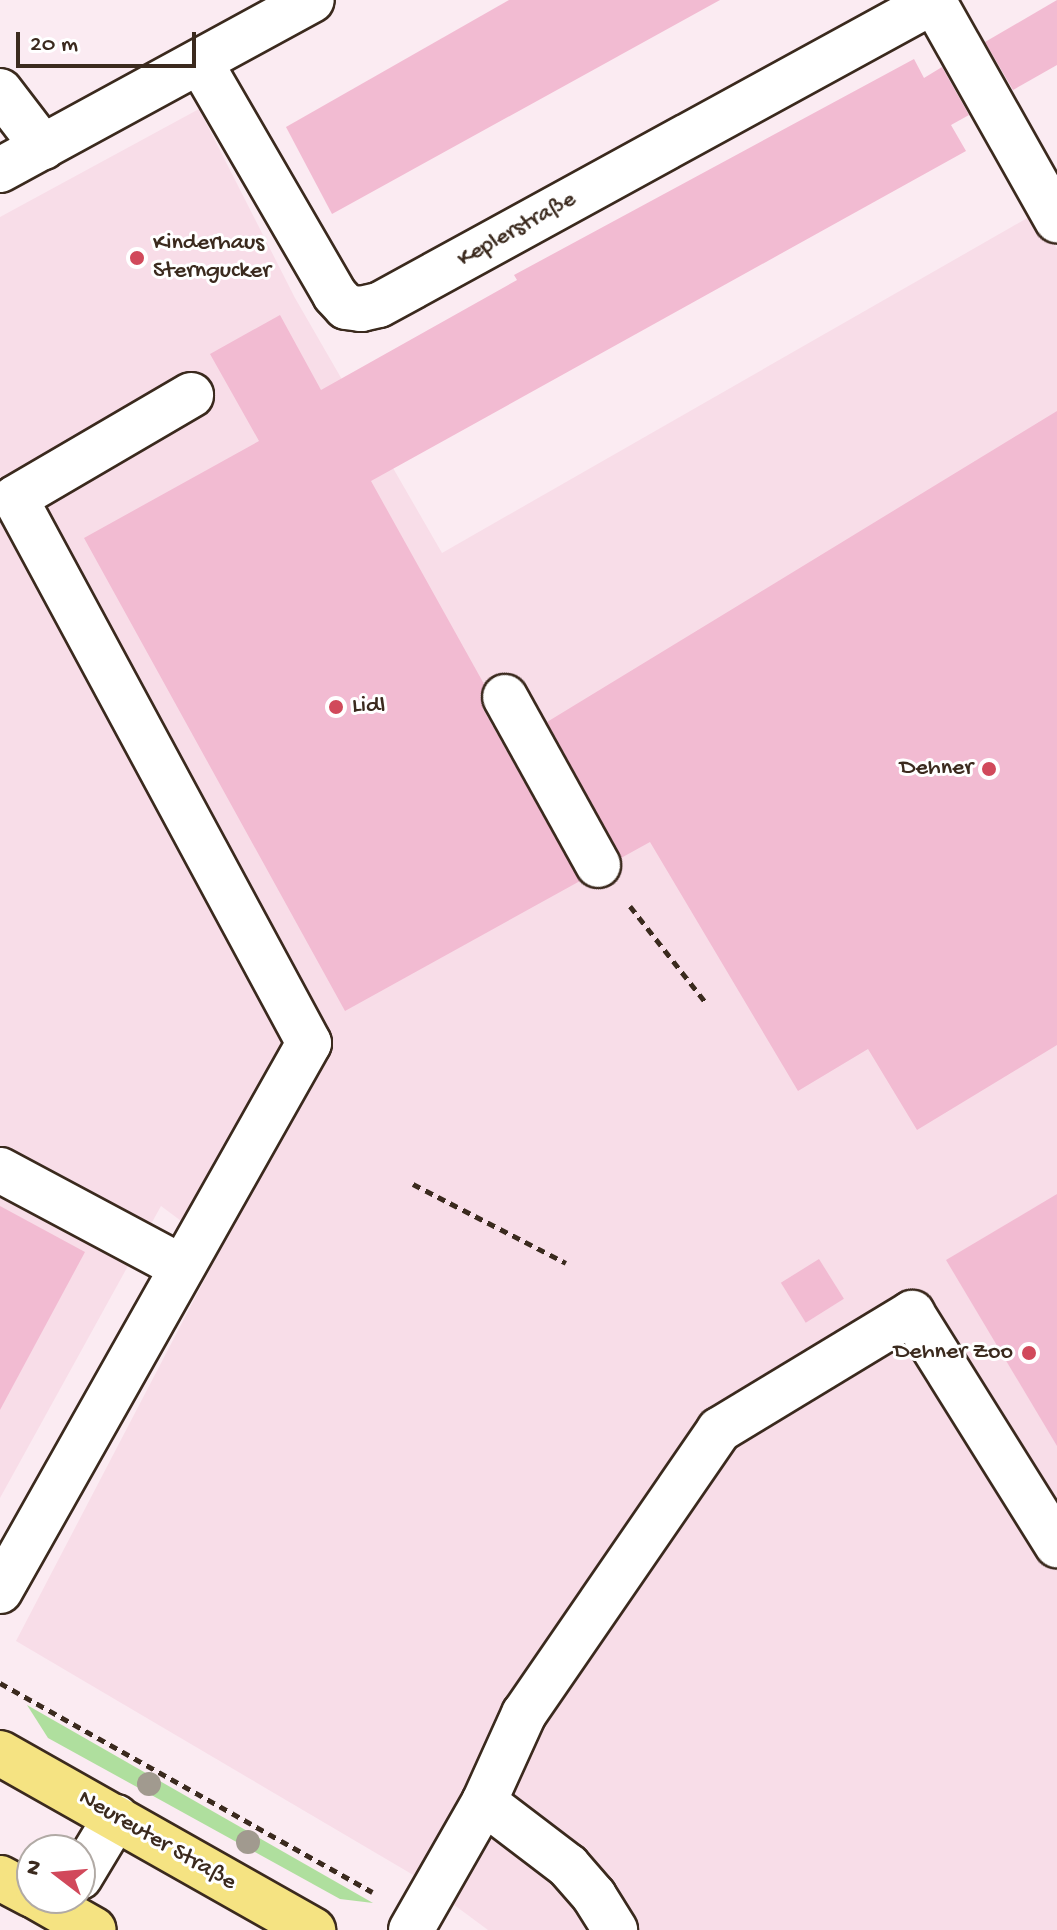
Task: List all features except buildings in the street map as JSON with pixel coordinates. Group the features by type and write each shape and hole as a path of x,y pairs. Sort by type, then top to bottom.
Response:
{"main road":[{"name":"Neureuter Straße","path":"0,1753 313,1930"}],"street":[{"path":"0,170 312,0"},
{"path":"933,1 1057,220"},
{"name":"Keplerstraße","path":"200,62 335,295 346,307 361,309 379,305 933,1"},
{"path":"0,91 43,147"},
{"path":"0,1591 180,1266 309,1043 15,498 191,395"},
{"path":"505,697 598,865"},
{"path":"0,1170 180,1266"},
{"path":"415,1924 484,1802 524,1714 719,1430 912,1313 1057,1545"},
{"path":"484,1802 568,1866 594,1896 615,1930"},
{"path":"96,1848 116,1817"}],"path":[{"path":"598,865 706,1003"},
{"path":"413,1184 566,1263"},
{"path":"0,1683 415,1924"}],"shaded area":[{"path":"199,109 295,298 442,553 1036,213 1057,249 1057,1930 488,1930 415,1876 16,1641 220,1250 161,1206 0,1498 0,217"}],"green space":[{"path":"27,1705 373,1903 340,1899 48,1738"}],"place":[{"name":"Kinderhaus Sterngucker","path":"137,258"},
{"name":"Lidl","path":"336,707"},
{"name":"Dehner","path":"989,769"},
{"name":"Dehner Zoo","path":"1029,1353"}]}
